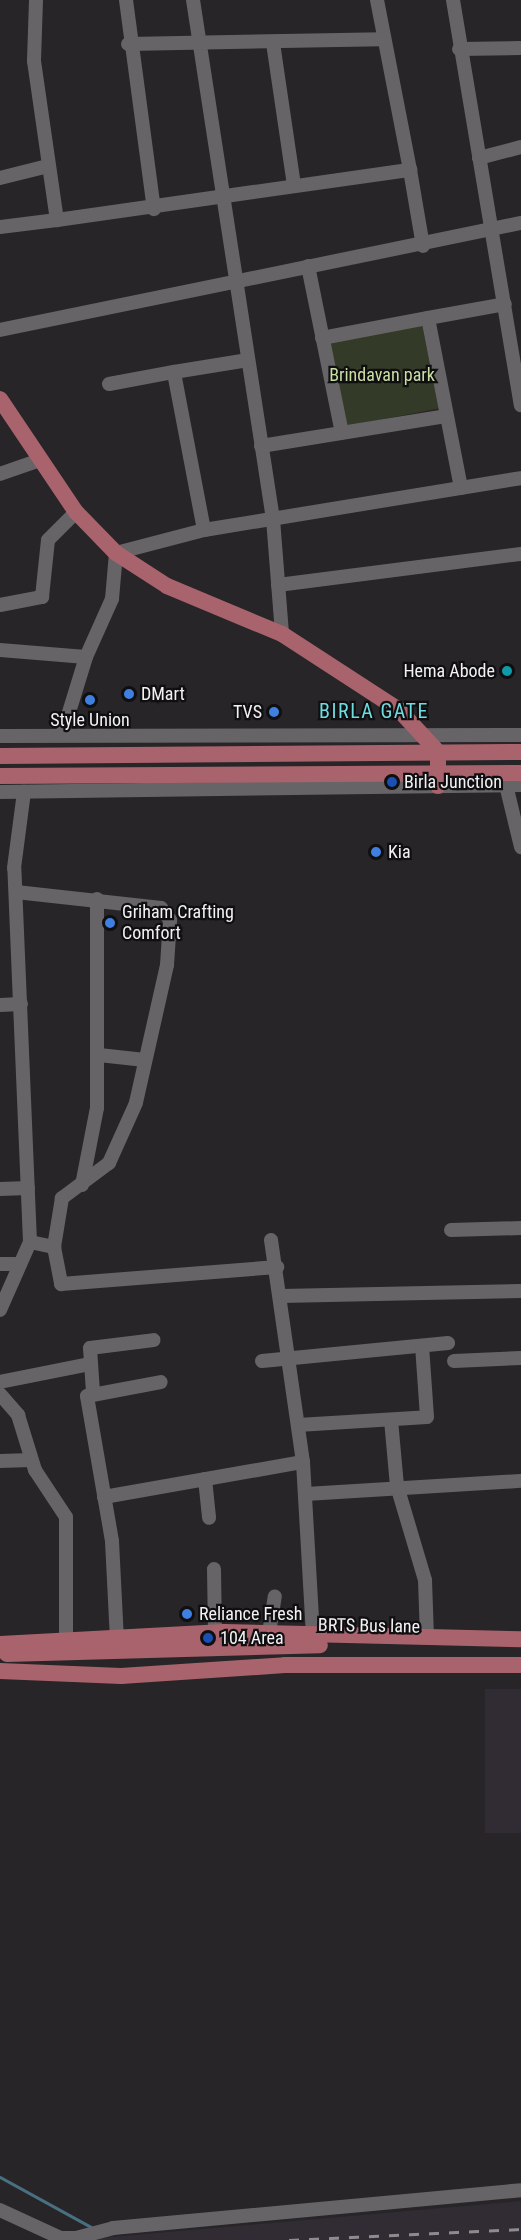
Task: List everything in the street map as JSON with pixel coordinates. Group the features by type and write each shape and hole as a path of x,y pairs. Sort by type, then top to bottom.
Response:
{"main road":[{"path":"1,403 76,512 116,553 167,586 282,634 399,710 429,737 438,752 438,780"},
{"path":"0,756 521,752"},
{"path":"0,776 438,780 521,773"},
{"path":"0,1644 117,1640 214,1632 521,1639"},
{"name":"BRTS Bus lane","path":"0,1654 310,1644 521,1649"},
{"path":"0,1671 121,1676 285,1665 521,1665"}],"street":[{"path":"36,0 34,61 57,220"},
{"path":"126,0 128,44 154,209"},
{"path":"193,0 234,279 273,519 282,634"},
{"path":"377,0 381,39 410,170 423,246"},
{"path":"453,0 459,49 493,228 521,405"},
{"path":"128,44 273,43 381,39"},
{"path":"273,43 294,185"},
{"path":"459,49 521,48"},
{"path":"479,158 521,147"},
{"path":"0,178 48,166"},
{"path":"0,227 154,209 294,185 410,170"},
{"path":"0,330 234,279 423,246 521,223"},
{"path":"308,266 342,433"},
{"path":"322,338 505,304"},
{"path":"428,318 460,488"},
{"path":"109,384 248,360"},
{"path":"174,372 204,530"},
{"path":"261,446 446,416"},
{"path":"0,474 40,460"},
{"path":"62,735 86,657 112,599 116,553 204,530 521,478"},
{"path":"0,605 42,597 48,540 76,512"},
{"path":"278,585 521,554"},
{"path":"0,650 86,657"},
{"path":"0,736 429,737 521,735"},
{"path":"0,792 438,780 521,785"},
{"path":"506,785 521,847"},
{"path":"0,1310 30,1242 16,892 24,792"},
{"path":"16,892 97,899 169,914 166,965 136,1103 109,1163 62,1198 54,1247 61,1284 277,1267"},
{"path":"82,1185 95,1138 99,1055 94,991 97,899"},
{"path":"0,1005 21,1005"},
{"path":"99,1055 145,1060"},
{"path":"0,1189 28,1188"},
{"path":"451,1230 521,1228"},
{"path":"271,1240 277,1267 303,1462 313,1634"},
{"path":"30,1242 54,1247"},
{"path":"0,1264 20,1264"},
{"path":"281,1296 521,1291"},
{"path":"93,1392 89,1364 90,1348 154,1340"},
{"path":"262,1361 447,1343"},
{"path":"298,1425 391,1420 430,1414 422,1346"},
{"path":"454,1361 521,1358"},
{"path":"0,1382 89,1364"},
{"path":"117,1640 104,1497 87,1400 93,1392 161,1382"},
{"path":"0,1394 18,1415 31,1460 60,1503 69,1532 66,1641"},
{"path":"391,1420 398,1486 423,1568 427,1636"},
{"path":"0,1461 31,1460"},
{"path":"104,1497 303,1462"},
{"path":"205,1479 209,1518"},
{"path":"306,1494 398,1486 521,1481"},
{"path":"214,1569 214,1632"},
{"path":"268,1633 275,1596"},
{"path":"0,2210 61,2238 76,2238 113,2228 521,2190"}],"shaded area":[{"path":"485,1689 521,1689 521,1833 485,1833"},
{"path":"521,2201 521,2240 77,2240"}],"green space":[{"name":"Brindavan park","path":"422,324 438,408 343,427 327,343"}],"waterway":[{"path":"0,2177 91,2227"}],"railway":[{"path":"289,2240 521,2229"}],"place":[{"name":"Hema Abode","path":"507,671"},
{"name":"DMart","path":"129,694"},
{"name":"Style Union","path":"90,700"},
{"name":"TVS","path":"274,712"},
{"name":"Birla Junction","path":"392,782"},
{"name":"Kia","path":"376,852"},
{"name":"Griham Crafting Comfort","path":"110,923"},
{"name":"Reliance Fresh","path":"187,1614"},
{"name":"104 Area","path":"208,1638"}],"district":[{"name":"BIRLA GATE","path":"374,711"}]}
